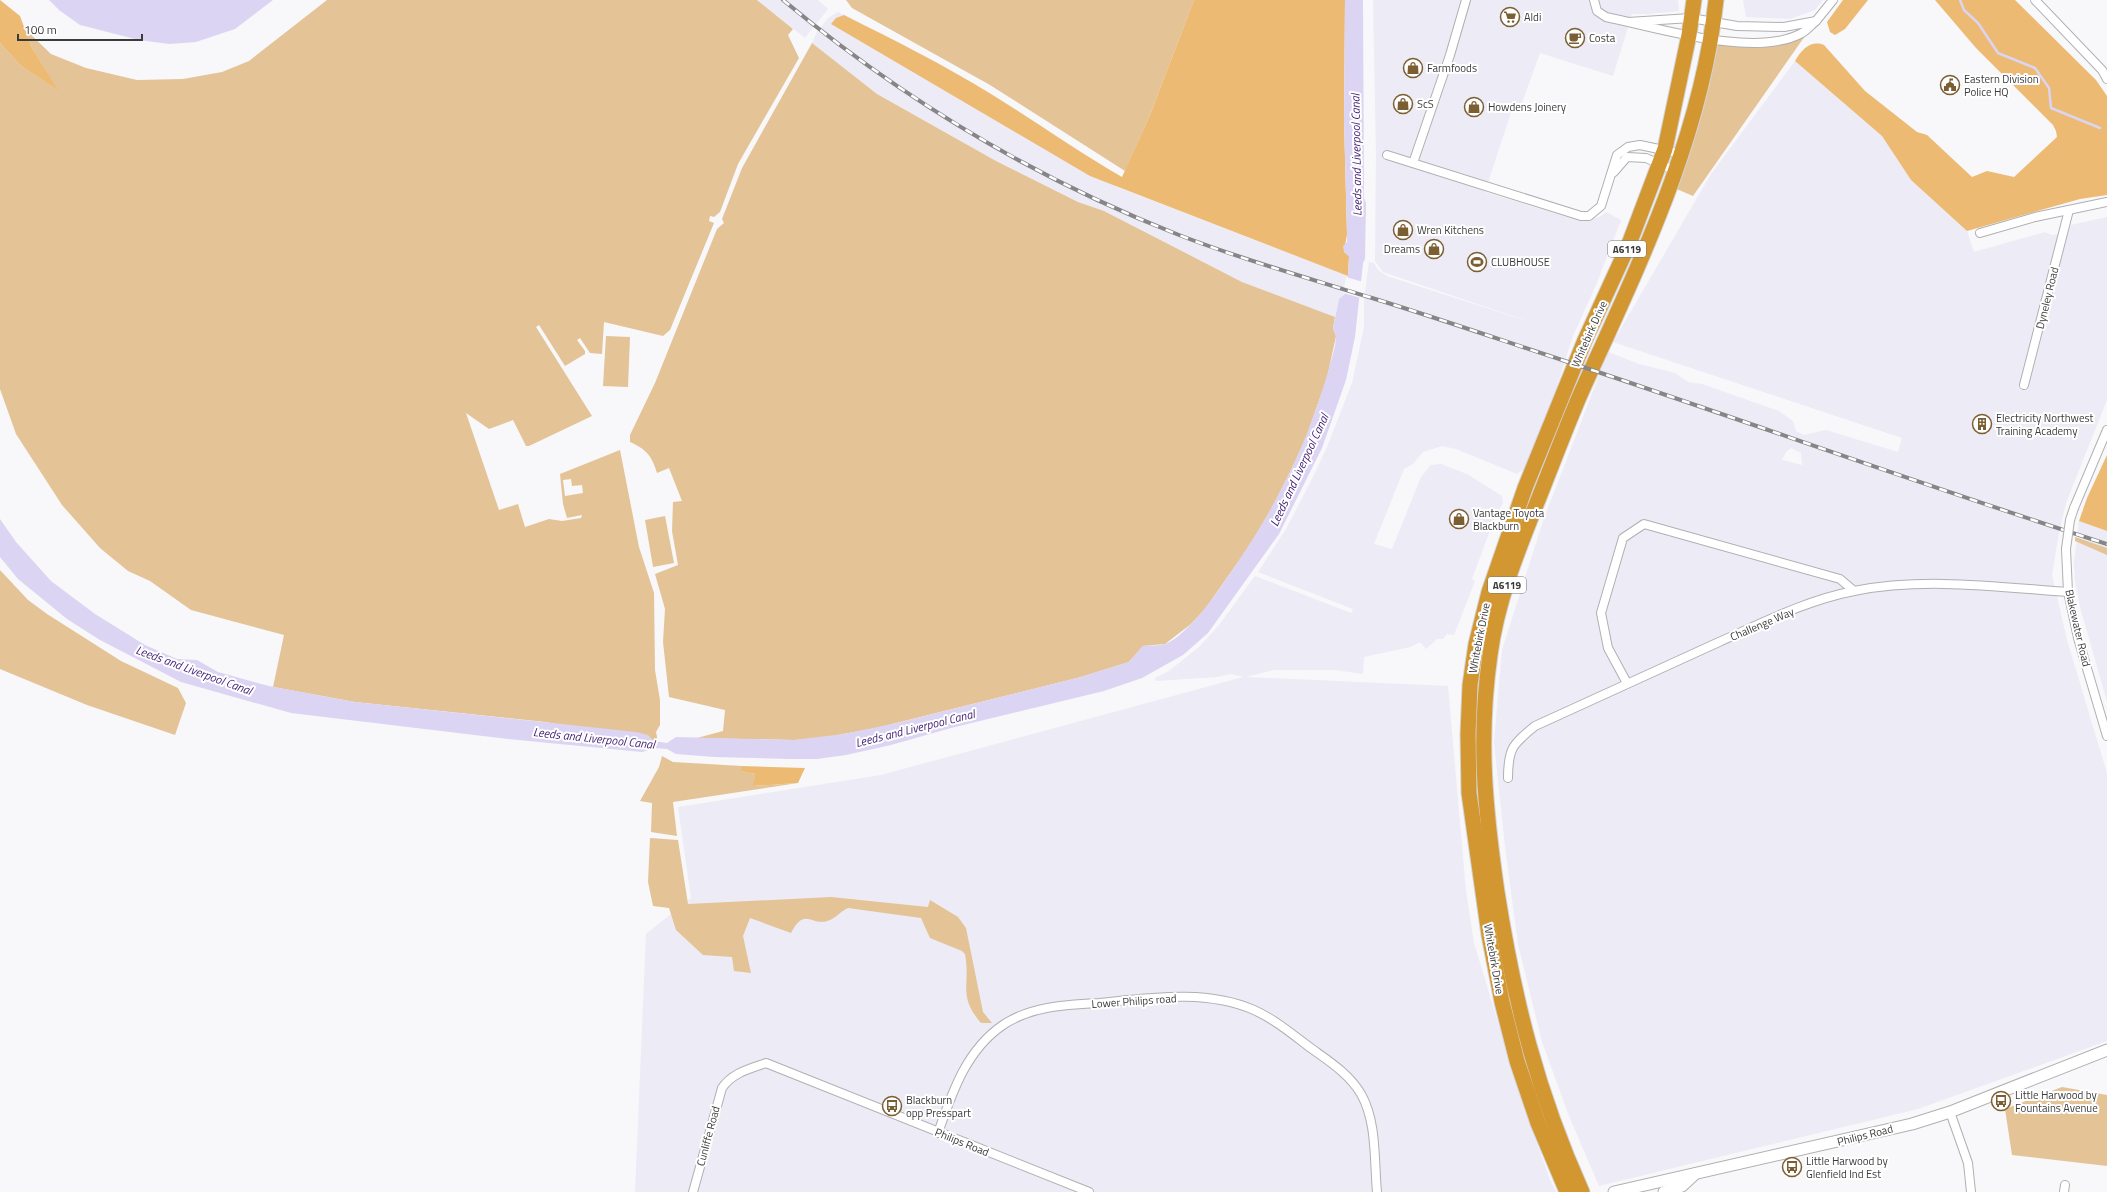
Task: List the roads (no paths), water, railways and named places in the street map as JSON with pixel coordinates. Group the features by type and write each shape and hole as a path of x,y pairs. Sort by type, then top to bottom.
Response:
{"highway":[{"name":"Whitebirk Drive","path":"1567,1192 1538,1123 1517,1061 1502,1002 1489,935 1469,793 1468,734 1470,685 1476,644 1489,592 1523,494 1585,340 1629,244 1665,149 1689,35 1694,0"},
{"name":"Whitebirk Drive","path":"1582,1192 1540,1086 1516,998 1506,949 1484,793 1482,740 1490,654 1501,604 1515,558 1562,437 1656,226 1682,154 1711,38 1716,0"}],"street":[{"path":"1413,163 1450,55 1466,0"},
{"path":"1594,0 1596,11 1600,14 1642,26 1689,35 1746,42 1775,41 1801,33 1816,21 1833,0"},
{"path":"2035,0 2102,70 2107,78"},
{"path":"1628,22 1691,18 1738,26 1784,27 1816,21"},
{"path":"1387,155 1581,216 1589,216 1601,206 1612,175 1617,155 1628,147 1640,145 1665,149 1682,154"},
{"path":"1612,175 1627,157 1646,158 1676,171"},
{"path":"1980,233 2035,217 2107,202"},
{"name":"Dyneley Road","path":"2024,385 2069,210"},
{"name":"Blakewater Road","path":"2107,430 2074,508 2070,520 2066,549 2068,592 2078,638 2107,736"},
{"path":"1627,683 1608,648 1601,613 1623,538 1644,524 1840,579 1854,591"},
{"name":"Challenge Way","path":"1508,778 1508,759 1517,741 1535,726 1627,683 1780,615 1825,598 1854,591 1918,584 1997,587 2068,592"},
{"name":"Lower Philips road","path":"938,1133 953,1092 970,1058 988,1038 1015,1018 1054,1006 1173,997 1208,999 1240,1005 1272,1020 1341,1070 1353,1083 1361,1094 1371,1121 1377,1192"},
{"name":"Philips Road","path":"1614,1192 1912,1124 1950,1112 2107,1050"},
{"name":"Philips Road","path":"726,1082 741,1071 766,1063 938,1133 1089,1192"},
{"name":"Cunliffe Road","path":"693,1192 718,1096 726,1082"},
{"path":"1950,1112 1968,1163 1971,1192"},
{"path":"1664,1192 1682,1186 1696,1174"}],"water":[{"path":"49,0 273,0 235,29 196,42 169,44 139,40 80,25 59,10"},
{"name":"Leeds and Liverpool Canal","path":"1345,0 1363,0 1364,198 1366,203 1365,259 1363,263 1355,337 1346,380 1322,448 1279,534 1208,633 1183,655 1142,678 1104,691 951,728 891,745 846,755 817,759 714,757 676,754 667,749 655,748 642,752 508,739 291,713 181,682 100,640 67,619 18,579 0,557 0,519 16,542 51,581 95,614 145,645 177,659 197,660 218,672 269,686 355,702 636,732 648,735 654,741 667,743 676,737 793,740 844,734 897,723 1081,677 1129,662 1143,646 1160,645 1172,641 1180,635 1203,611 1240,559 1275,502 1290,473 1315,413 1335,346 1336,336 1333,328 1339,299 1345,294 1348,276 1349,256 1344,252 1343,246 1347,242 1344,121"}],"waterway":[{"path":"1960,0 1964,10 1978,23 1998,53 2035,68 2049,88 2051,108 2100,128"}],"railway":[{"path":"783,0 828,36 875,70 922,103 972,133 1022,162 1073,188 1126,213 1179,235 1251,261 1421,313 2107,544"}],"place":[{"name":"Aldi","path":"1510,17"},
{"name":"Costa","path":"1575,38"},
{"name":"Farmfoods","path":"1413,68"},
{"name":"Eastern Division Police HQ","path":"1950,85"},
{"name":"ScS","path":"1403,104"},
{"name":"Howdens Joinery","path":"1474,107"},
{"name":"Wren Kitchens","path":"1403,230"},
{"name":"Dreams","path":"1434,249"},
{"name":"CLUBHOUSE","path":"1477,262"},
{"name":"Electricity Northwest Training Academy","path":"1982,424"},
{"name":"Vantage Toyota Blackburn","path":"1459,519"},
{"name":"Little Harwood by Fountains Avenue","path":"2001,1101"},
{"name":"Blackburn opp Presspart","path":"892,1106"},
{"name":"Little Harwood by Glenfield Ind Est","path":"1792,1167"}]}
